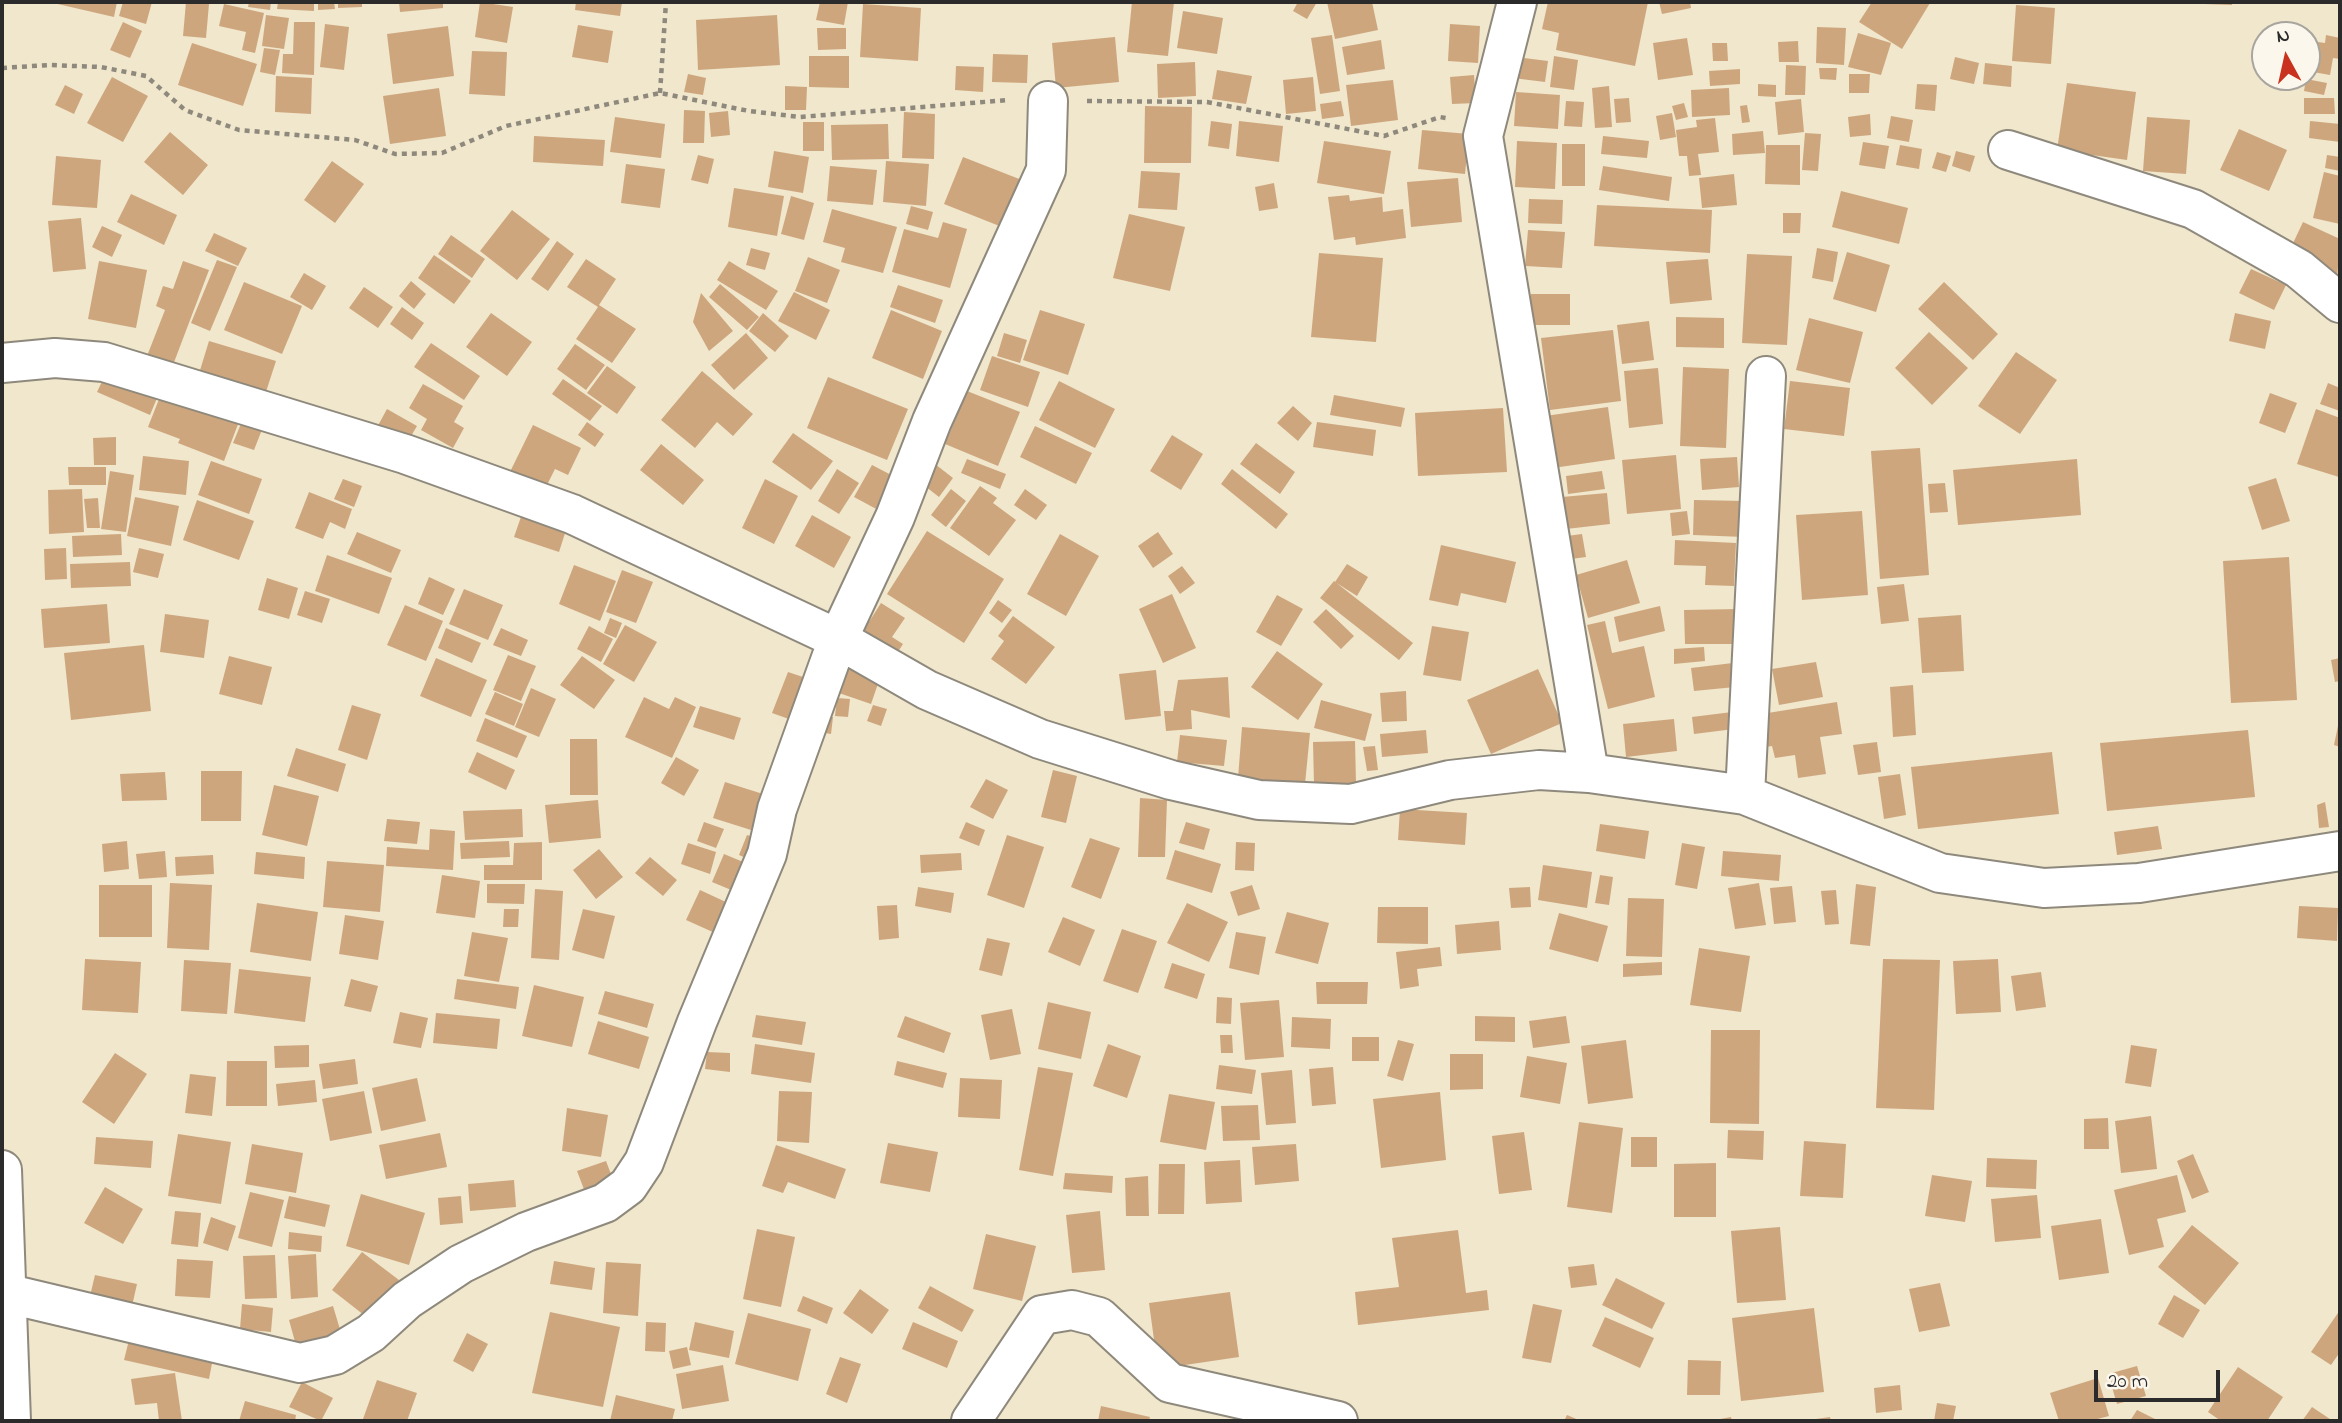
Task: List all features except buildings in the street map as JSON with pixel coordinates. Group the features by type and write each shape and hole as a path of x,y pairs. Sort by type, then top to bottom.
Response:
{"street":[{"path":"1517,2 1483,136 1590,773"},
{"path":"5,1293 300,1363 335,1354 371,1333 407,1300 461,1264 526,1232 605,1203 628,1186 644,1162 702,1009 767,854 777,809 838,639 895,517 932,421 1046,170 1048,101"},
{"path":"2008,150 2193,209 2299,269 2340,303"},
{"path":"2,363 55,358 104,362 405,454 572,514 838,639 927,690 1040,739 1171,780 1259,800 1351,804 1450,780 1539,770 1590,773 1745,795 1940,873 2044,888 2139,883 2340,851"},
{"path":"1745,795 1766,376"},
{"path":"2,1170 2,1238 11,1421"},
{"path":"971,1421 1042,1315 1072,1310 1099,1317 1170,1383 1338,1421"}],"path":[{"path":"660,93 666,2"},
{"path":"2,68 49,65 101,67 146,76 185,110 239,130 355,140 395,154 442,153 506,126 660,93 749,111 800,117 932,104 1048,101 1207,102 1384,135 1440,117 1486,125"}]}
